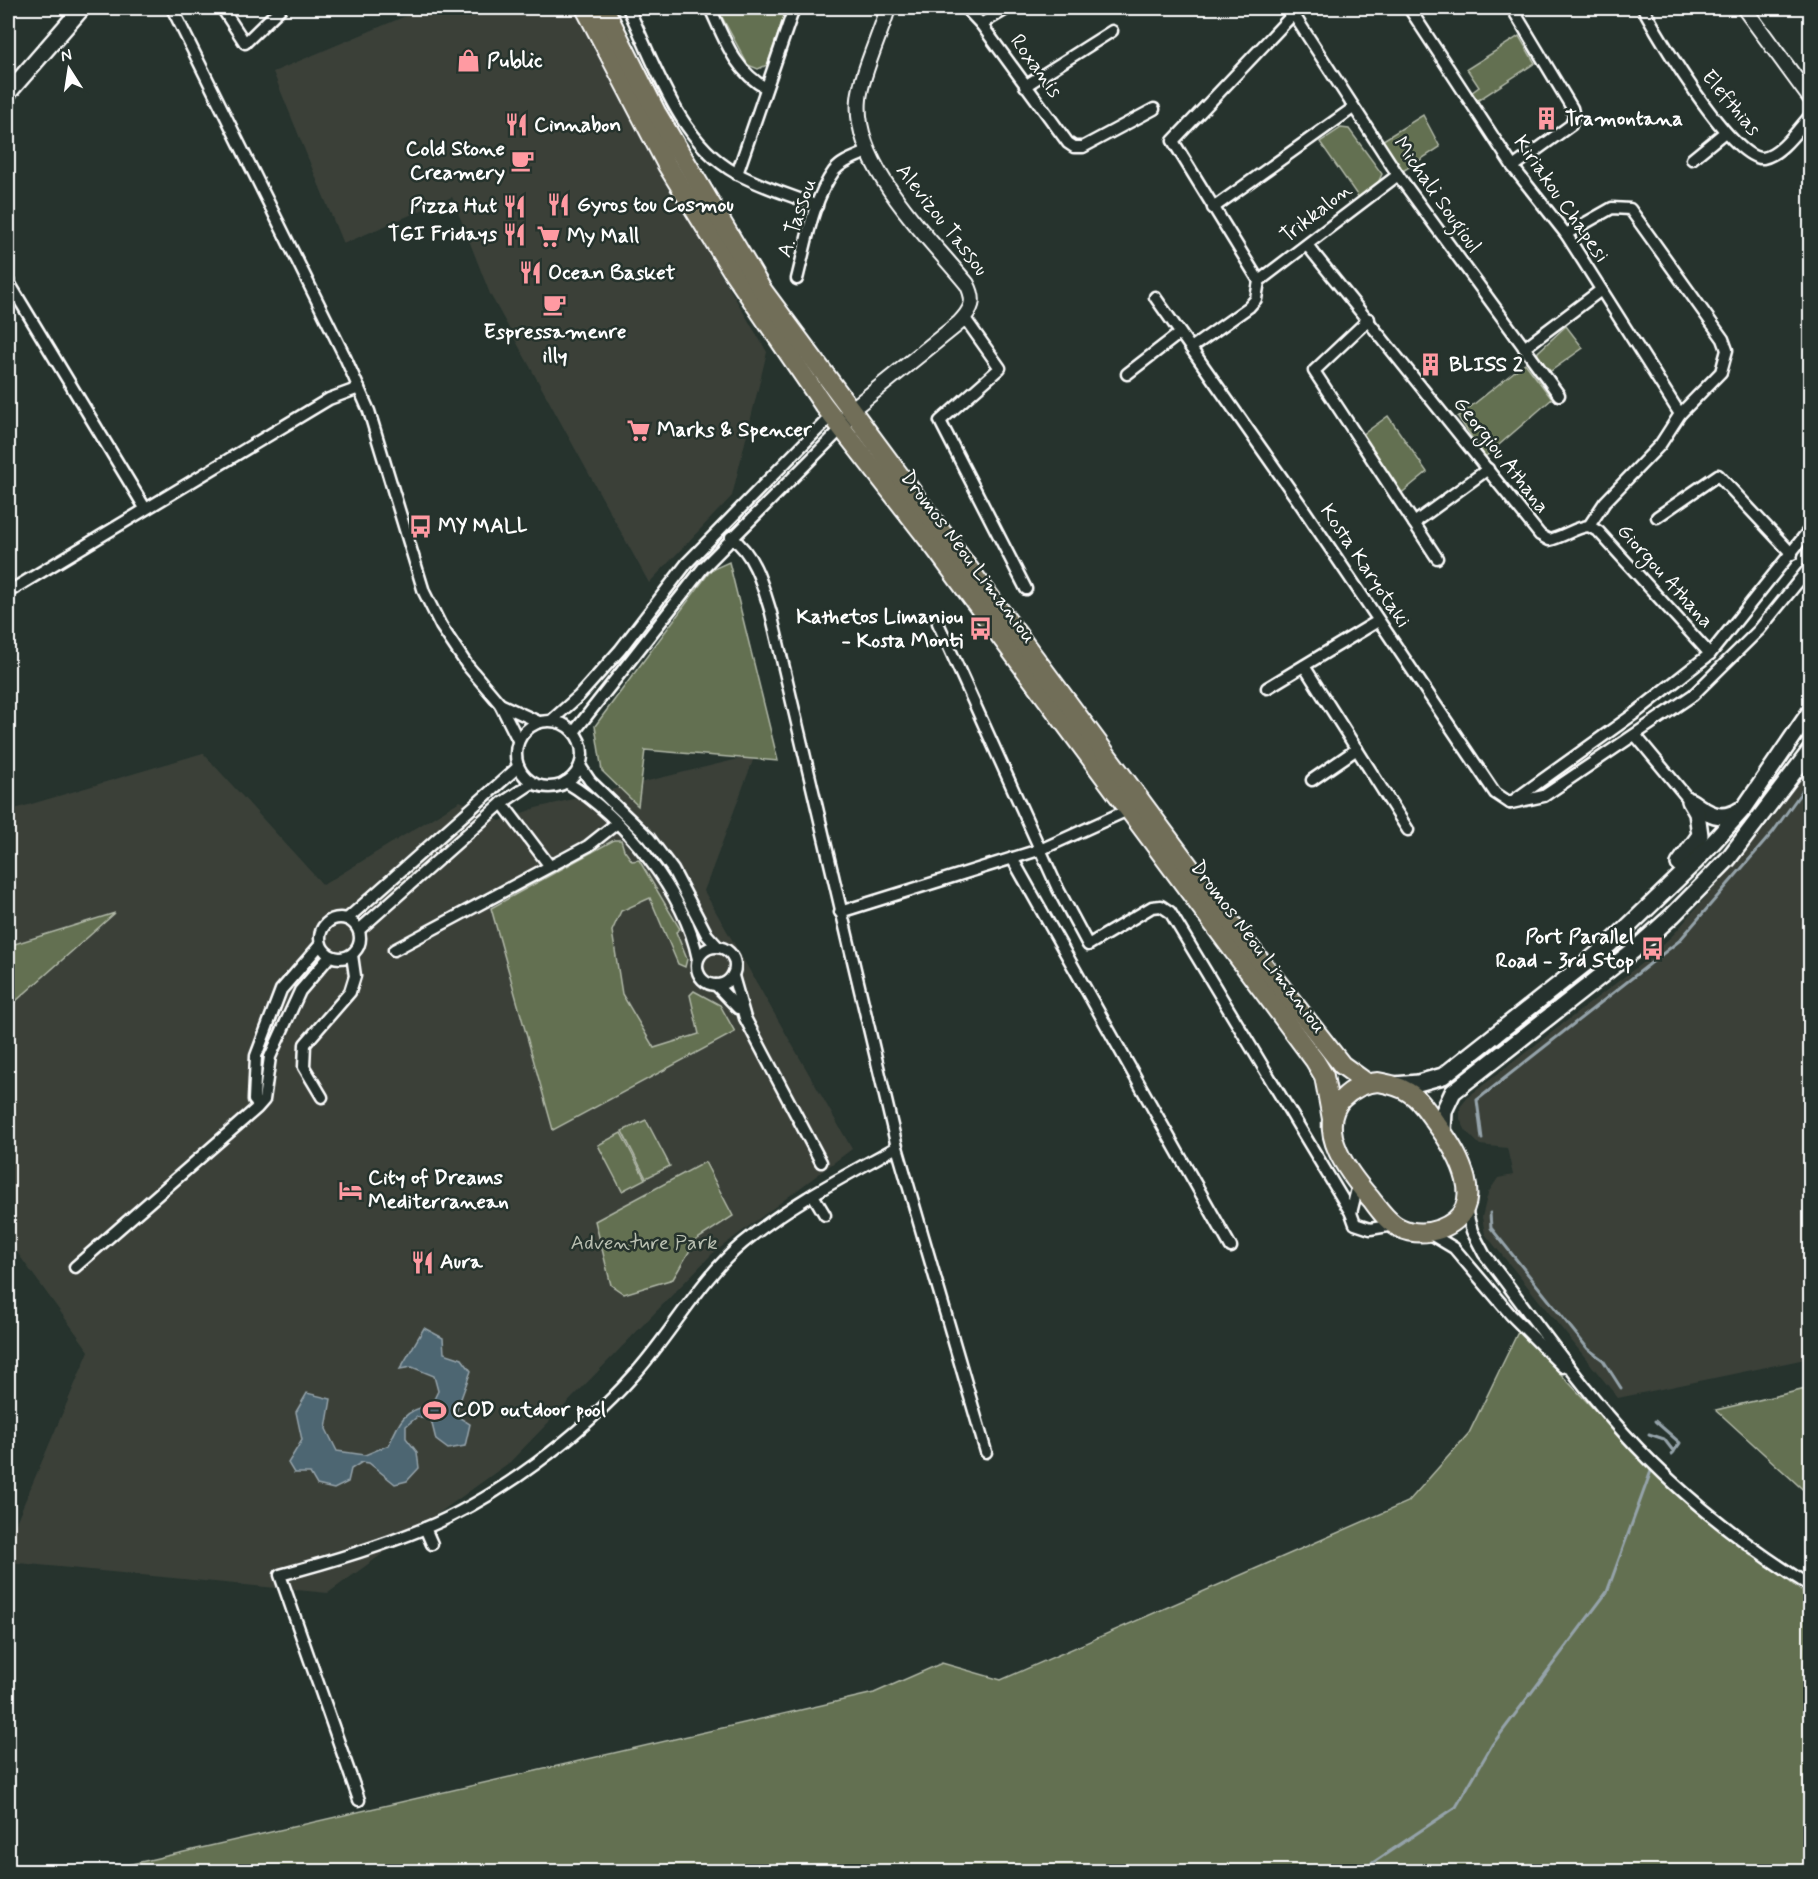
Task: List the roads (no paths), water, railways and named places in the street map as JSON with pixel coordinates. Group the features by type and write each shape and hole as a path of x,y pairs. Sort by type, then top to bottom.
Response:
{"main road":[{"path":"8,93 82,8"},
{"name":"Dromos Neou Limaniou","path":"585,8 667,165 733,272 837,422 935,548 1315,1061 1324,1076 1332,1119"},
{"name":"Dromos Neou Limaniou","path":"604,8 656,112 761,288 1240,935 1342,1065 1367,1083"},
{"path":"1395,1085 1420,1102 1455,1150 1467,1178 1465,1205 1451,1223 1428,1232 1410,1232 1394,1225 1358,1185 1335,1145 1332,1119 1338,1104 1348,1093 1367,1083 1395,1085 1418,1083 1443,1076 1610,944 1696,861 1745,807 1810,712"},
{"path":"1443,1132 1444,1111 1453,1092 1634,950 1673,915 1728,859 1810,751"},
{"path":"1690,801 1705,812 1719,817 1734,814 1745,807"},
{"path":"1610,944 1643,903 1692,850 1701,835 1697,813 1690,801"}],"street":[{"path":"172,8 369,411 424,592 441,626 467,665 500,704 518,740"},
{"path":"222,8 245,43 281,8"},
{"path":"628,8 692,136 714,159 737,174 817,206"},
{"path":"710,8 734,59 752,80 766,88"},
{"path":"737,174 794,8"},
{"name":"Alevizou Tassou","path":"888,8 858,98 860,124 867,152 880,177 968,284 974,297 971,308 964,317"},
{"name":"Roxanis","path":"966,8 981,24 1068,143 1074,147 1083,147 1154,109"},
{"path":"981,24 1008,8"},
{"name":"Elefthias","path":"1643,8 1676,66 1725,132 1750,156 1761,158 1772,155 1810,116"},
{"path":"1744,8 1810,98"},
{"name":"Kiriakou Chapesi","path":"1414,9 1513,167 1566,234 1680,414"},
{"path":"1513,167 1570,125 1574,117 1572,108 1517,9"},
{"path":"1191,348 1250,307 1256,299 1259,281 1173,141 1296,10"},
{"name":"Michali Sougioul","path":"1296,10 1353,108 1398,175 1559,395"},
{"path":"1025,86 1112,31"},
{"path":"1213,208 1353,108"},
{"path":"1692,159 1725,132"},
{"name":"A. Tassou","path":"797,279 817,206 834,171 846,161 867,152"},
{"name":"Trikkalon","path":"1259,281 1398,175"},
{"path":"1566,234 1612,208 1630,209 1723,339 1727,350 1721,372 1680,414 1660,445 1605,502 1589,526"},
{"name":"Georgiou Athana","path":"1307,245 1369,319 1540,535 1549,540 1560,538 1580,526 1589,526"},
{"path":"8,281 145,508"},
{"path":"1524,348 1600,290"},
{"name":"Kosta Karyotaki","path":"1155,297 1495,793 1510,804"},
{"path":"552,720 579,696 620,650 702,546 837,422 964,317 1000,368 940,421 1026,589"},
{"path":"1369,319 1314,371 1437,558"},
{"path":"1127,374 1180,333"},
{"path":"8,592 329,399 359,388"},
{"path":"574,732 681,593 837,422"},
{"path":"1414,523 1488,469"},
{"path":"1657,517 1718,475 1792,554"},
{"name":"Giorgou Athana","path":"1589,526 1599,532 1710,654"},
{"path":"1510,804 1634,714 1710,654 1792,554 1810,528"},
{"path":"731,537 739,542 752,562 771,613 897,1147 986,1452"},
{"path":"1510,804 1544,796 1694,695 1759,630 1810,567"},
{"path":"1267,688 1378,621"},
{"path":"938,623 1042,849 1058,889 1088,945 1152,907 1161,906 1170,912 1351,1213 1355,1224 1370,1229 1394,1225"},
{"path":"1304,666 1408,830"},
{"path":"500,704 538,722"},
{"path":"580,766 566,782 545,787 532,783 518,767 515,753 518,740 527,729 538,722 552,720 565,724 574,732 581,746 580,766 590,781 649,838 673,870 707,935 718,947 727,950 733,957 735,966 733,975 745,1018"},
{"path":"1636,736 1690,801"},
{"path":"1312,780 1357,749"},
{"path":"347,919 518,767"},
{"path":"566,782 617,823 640,847 666,886 694,941 698,959 697,969 701,978 716,985 730,998 745,1018 821,1162"},
{"path":"359,930 502,803 532,783"},
{"path":"502,803 549,865"},
{"path":"840,912 1042,849 1128,810"},
{"path":"394,950 595,841 617,823"},
{"path":"1012,858 1231,1247"},
{"path":"258,1105 254,1100 256,1056 281,990 320,945 321,930 327,923 336,918 347,919 359,930 359,946 352,955 341,959 330,956 320,945"},
{"path":"698,959 704,951 718,947"},
{"path":"322,1097 304,1067 305,1044 350,992 355,976 352,955"},
{"path":"75,1267 166,1190 264,1100 270,1057 300,992 330,956"},
{"path":"716,985 726,982 733,975"},
{"path":"359,1800 280,1575 358,1554 425,1528 503,1487 563,1443 618,1394 640,1369 696,1293 725,1260 774,1219 897,1147"},
{"path":"1351,1213 1358,1185"},
{"path":"813,1195 825,1215"},
{"path":"1465,1205 1472,1231 1484,1254 1587,1390"},
{"path":"1428,1232 1454,1248 1511,1315 1587,1390 1640,1448 1706,1511 1769,1560 1810,1586"},
{"path":"425,1528 432,1544"}],"water":[{"name":"COD outdoor pool","path":"424,1328 443,1338 444,1353 462,1359 471,1371 455,1415 470,1424 465,1446 448,1449 436,1440 431,1420 417,1417 406,1426 406,1438 417,1452 419,1468 407,1481 395,1484 369,1463 362,1462 351,1469 348,1482 334,1489 317,1485 310,1473 294,1473 288,1463 302,1440 296,1412 307,1393 331,1399 326,1429 337,1451 365,1455 389,1445 396,1429 408,1414 431,1405 438,1391 434,1376 412,1367 400,1369"}],"waterway":[{"path":"1482,1139 1477,1100 1679,941 1773,832 1810,780"},
{"path":"1490,1213 1491,1228 1588,1349 1603,1360 1621,1388"},
{"path":"1655,1421 1680,1443 1672,1454"},
{"path":"1649,1434 1664,1439 1674,1452"},
{"path":"1359,1872 1456,1807 1492,1745 1607,1592 1651,1471"}],"place":[{"name":"Public","path":"469,61"},
{"name":"Tramontana","path":"1547,119"},
{"name":"Cinnabon","path":"516,125"},
{"name":"Cold Stone Creamery","path":"523,161"},
{"name":"Gyros tou Cosmou","path":"559,205"},
{"name":"Pizza Hut","path":"515,206"},
{"name":"TGI Fridays","path":"515,234"},
{"name":"My Mall","path":"549,236"},
{"name":"Ocean Basket","path":"530,273"},
{"name":"Espressamenre illy","path":"555,304"},
{"name":"BLISS 2","path":"1431,365"},
{"name":"Marks & Spencer","path":"639,430"},
{"name":"MY MALL","path":"420,526"},
{"name":"Kathetos Limaniou - Kosta Monti","path":"981,629"},
{"name":"Port Parallel Road - 3rd Stop","path":"1652,949"},
{"name":"City of Dreams Mediterranean","path":"350,1190"},
{"name":"Aura","path":"422,1262"},
{"name":"COD outdoor pool","path":"434,1410"}],"park label":[{"name":"Adventure Park","path":"644,1243"}]}
